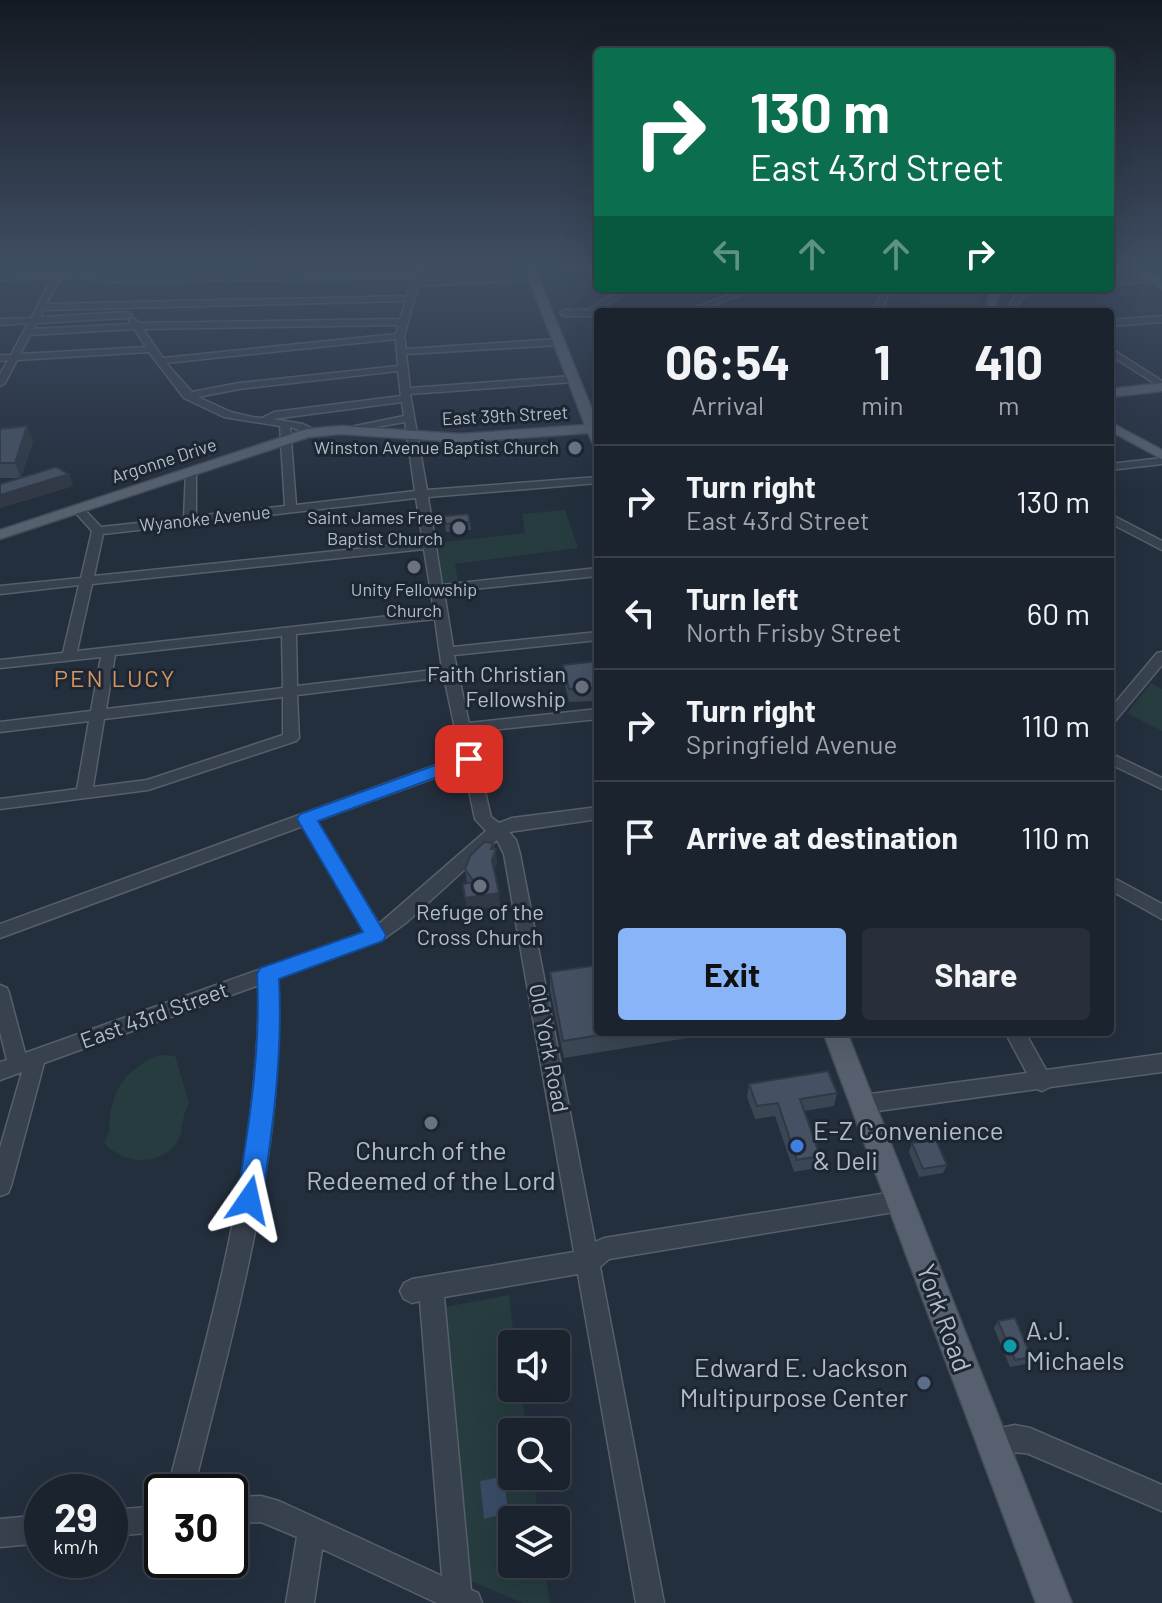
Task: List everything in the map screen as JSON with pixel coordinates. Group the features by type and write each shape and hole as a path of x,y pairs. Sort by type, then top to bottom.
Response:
{"main road":[{"path":"560,344 594,427"},
{"path":"1114,392 1162,386"},
{"path":"1114,428 1162,455"},
{"name":"East 39th Street","path":"339,430 471,438 594,432"},
{"name":"Argonne Drive","path":"0,535 191,471 285,431 339,430"},
{"path":"1114,435 1162,461"},
{"name":"York Road","path":"837,1036 1054,1603"}],"street":[{"path":"0,383 22,344"},
{"path":"149,344 187,396 214,411 263,421 285,431 339,430 410,418"},
{"path":"265,349 267,344"},
{"path":"161,361 319,344"},
{"name":"Old York Road","path":"401,344 420,494 450,672 483,819 508,840 512,854 650,1603"},
{"path":"402,352 531,344"},
{"path":"0,358 153,349"},
{"path":"1114,354 1162,386"},
{"path":"187,396 250,385 403,368"},
{"path":"263,421 274,415 406,395 573,379"},
{"path":"285,431 291,509"},
{"path":"1114,467 1162,461"},
{"path":"190,520 191,471"},
{"name":"Wyanoke Avenue","path":"98,531 420,494 594,480"},
{"path":"69,656 98,531 78,509"},
{"path":"1114,522 1162,546"},
{"path":"0,590 428,545"},
{"path":"436,589 594,572"},
{"path":"0,664 440,614"},
{"path":"0,804 163,781 291,738 289,630"},
{"path":"447,652 594,636"},
{"path":"84,793 109,650"},
{"path":"1114,713 1162,656"},
{"path":"0,727 450,672"},
{"path":"462,728 594,714"},
{"path":"0,931 469,759"},
{"path":"1114,760 1162,784"},
{"name":"East 43rd Street","path":"18,1065 376,935 393,925 496,831 512,824 594,814"},
{"path":"307,819 376,935"},
{"path":"1114,884 1162,912"},
{"path":"184,1474 255,1175 268,1057 268,974"},
{"path":"0,993 18,1065 0,1186"},
{"path":"1017,1036 1042,1082"},
{"path":"863,1104 1042,1082 1162,1063"},
{"path":"463,1601 422,1289 589,1261 604,1249 900,1201"},
{"path":"990,1441 1015,1438 1030,1441 1162,1498"},
{"path":"248,1509 261,1509 312,1529 463,1601"},
{"path":"300,1603 312,1529"},
{"path":"0,1533 24,1531"}],"green space":[{"path":"565,510 578,548 455,564 458,581 442,583 435,543 525,533 522,514"},
{"path":"1151,683 1162,689 1162,731 1127,713"},
{"path":"159,1055 175,1056 189,1103 179,1139 163,1155 153,1159 121,1156 104,1142 115,1096 132,1072"},
{"path":"509,1295 513,1330 498,1330 498,1402 523,1402 525,1418 498,1418 498,1490 535,1490 537,1506 498,1506 498,1578 546,1578 550,1603 523,1603 464,1578 440,1308"}],"water":[{"path":"498,1477 498,1490 506,1490 507,1506 498,1506 498,1516 484,1519 480,1481"}],"building":[{"path":"27,426 15,463 0,463 0,429"},
{"path":"56,467 69,474 0,495 0,484"},
{"path":"468,514 470,522 446,524 444,516"},
{"path":"594,661 594,688 569,689 563,665"},
{"name":"Refuge of the Cross Church","path":"484,842 493,843 491,849 496,849 492,860 499,893 465,898 463,884 474,882 465,869 470,856"},
{"path":"594,966 594,1036 563,1041 550,972"},
{"path":"828,1071 837,1093 800,1099 820,1156 797,1160 778,1103 757,1106 749,1084"},
{"path":"936,1140 947,1165 923,1169 912,1143"},
{"path":"1015,1318 1031,1357 1015,1360 998,1321"}],"place":[{"name":"Winston Avenue Baptist Church","path":"575,448"},
{"name":"Saint James Free Baptist Church","path":"459,528"},
{"name":"Unity Fellowship Church","path":"414,567"},
{"name":"Faith Christian Fellowship","path":"582,687"},
{"name":"Refuge of the Cross Church","path":"480,886"},
{"name":"Church of the Redeemed of the Lord","path":"431,1123"},
{"name":"E-Z Convenience & Deli","path":"797,1146"},
{"name":"A.J. Michaels","path":"1010,1346"},
{"name":"Edward E. Jackson Multipurpose Center","path":"924,1383"}],"district":[{"name":"PEN LUCY","path":"115,679"}],"route":[{"path":"249,1200 265,1102 270,1017 268,974 376,935 307,819 469,759"}]}
